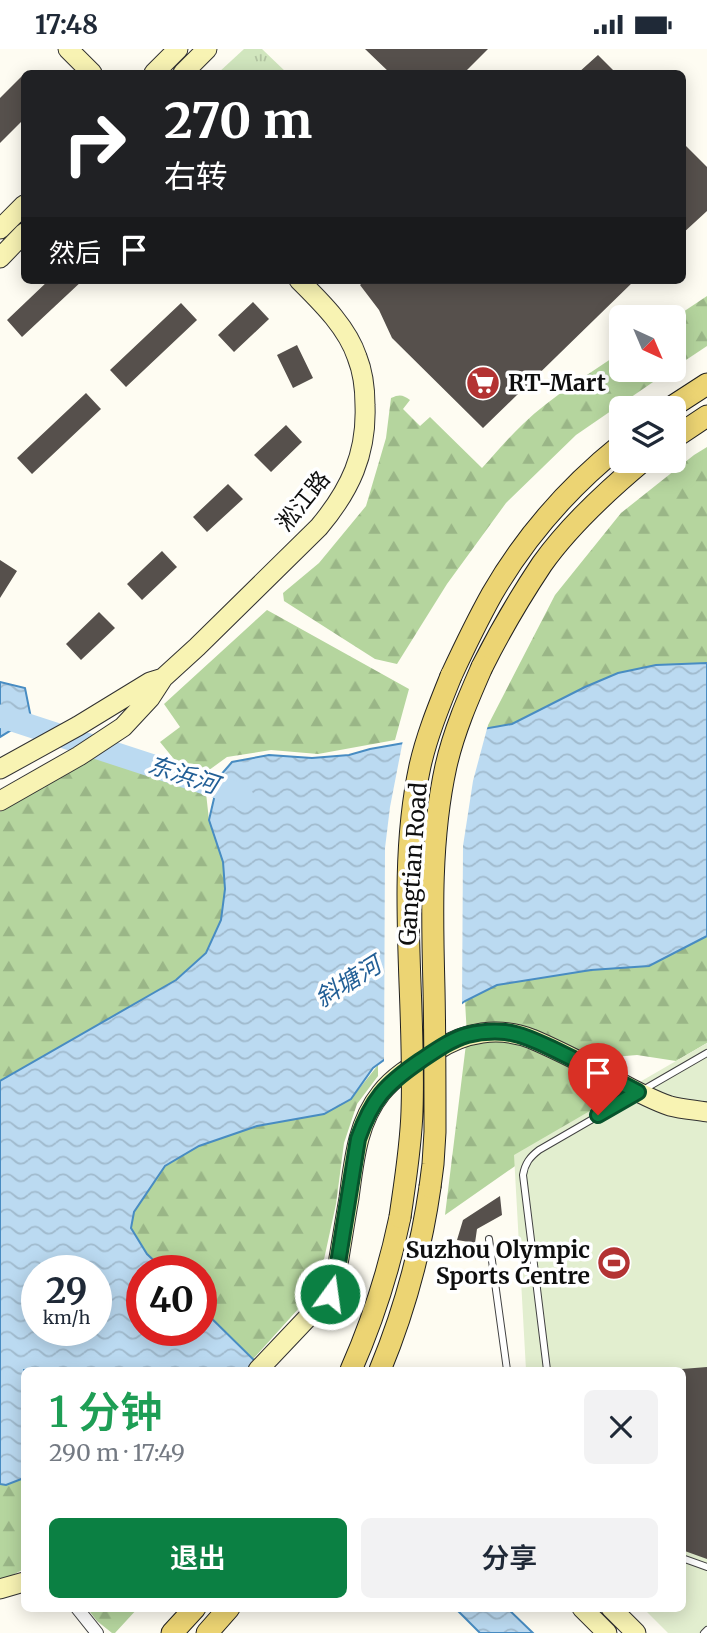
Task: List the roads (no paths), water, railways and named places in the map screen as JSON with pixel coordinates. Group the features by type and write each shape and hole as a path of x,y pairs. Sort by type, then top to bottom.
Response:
{"main road":[{"path":"686,397 707,383"},
{"path":"686,430 707,416"},
{"name":"Gangtian Road","path":"354,1367 391,1261 410,1145 411,836 420,766 431,726 451,676 493,592 520,551 573,488 609,455"},
{"name":"Gangtian Road","path":"381,1367 413,1270 425,1220 433,1164 433,924 438,821 451,747 466,705 495,640 544,562 574,527 629,473"},
{"path":"172,1633 190,1612"},
{"path":"206,1633 225,1612"}],"street":[{"path":"68,49 89,70"},
{"path":"157,70 178,49"},
{"path":"186,70 207,49"},
{"path":"0,229 21,208"},
{"path":"0,258 21,236"},
{"name":"淞江路","path":"0,801 111,736 136,715 163,678 319,527 335,508 354,475 363,441 366,426 365,390 357,356 340,325 303,284"},
{"name":"淞江路","path":"0,769 150,682 163,678"},
{"path":"36,748 45,776"},
{"path":"261,1367 330,1294 335,1282 358,1139 372,1105 397,1077 446,1044 467,1035 505,1032 530,1039 672,1106 707,1112"},
{"path":"0,1589 21,1583"},
{"path":"80,1612 96,1633"},
{"path":"586,1612 607,1633"},
{"path":"615,1612 636,1633"}],"lane":[{"path":"547,1367 524,1166 539,1150 707,1053"},
{"path":"489,1239 507,1367"},
{"path":"686,1559 707,1567"}],"water":[{"name":"斜塘河","path":"707,663 707,936 649,966 591,970 497,985 465,1001 373,1068 351,1099 324,1114 257,1126 199,1146 165,1166 134,1212 131,1228 148,1255 126,1255 126,1346 217,1346 217,1324 261,1367 21,1367 21,1479 6,1485 0,1484 0,1081 176,980 206,953 221,920 225,889 223,862 209,820 219,777 232,762 269,755 312,758 349,755 512,724 618,673 656,665"},
{"path":"0,682 25,688 31,718 0,737"},
{"path":"459,1612 511,1612 533,1633 480,1633"}],"waterway":[{"name":"东浜河","path":"0,716 239,794 244,800"}],"place":[{"name":"RT-Mart","path":"483,383"},
{"name":"Suzhou Olympic Sports Centre","path":"614,1263"}]}
